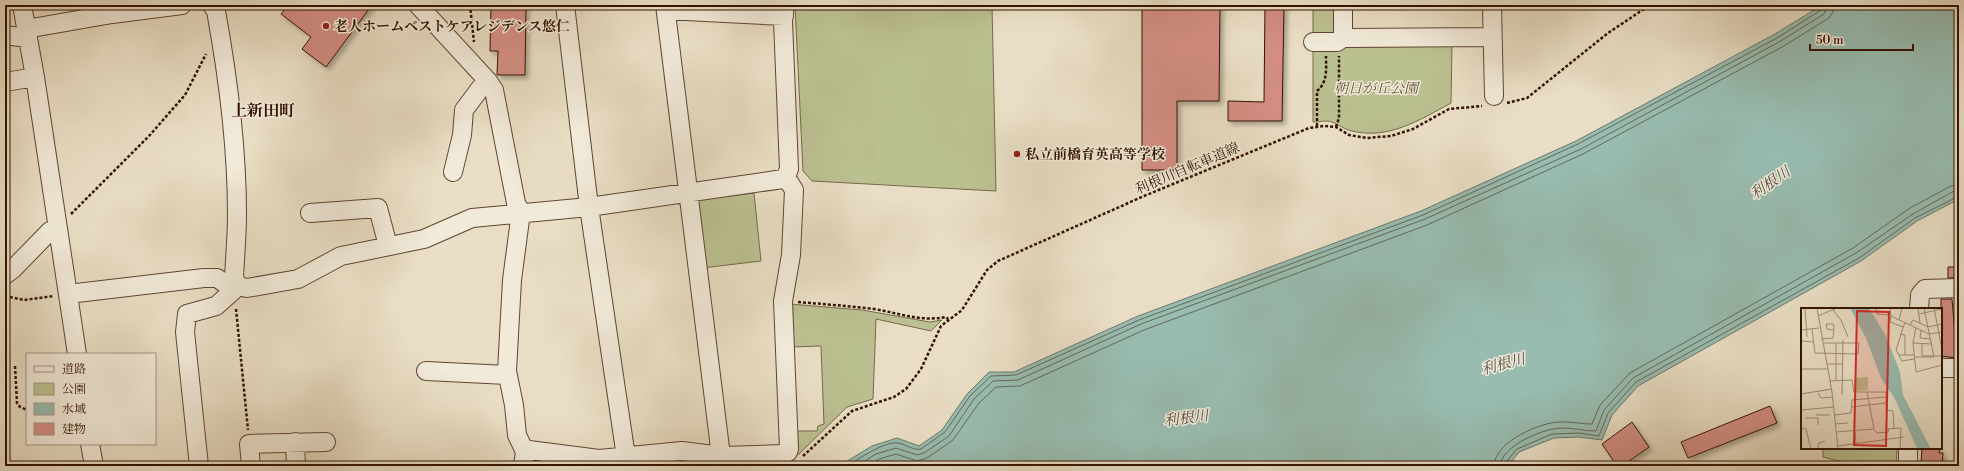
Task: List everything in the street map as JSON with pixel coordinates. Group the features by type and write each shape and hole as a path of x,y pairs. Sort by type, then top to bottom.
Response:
{"street":[{"path":"22,5 35,77 77,353"},
{"path":"5,35 18,38 27,34 112,14 182,5"},
{"path":"212,5 216,11 227,73 237,215 234,278 236,288"},
{"path":"418,5 488,81 494,90 516,203 520,212 512,280 507,375 514,405 517,435 524,459"},
{"path":"565,5 590,207 626,457"},
{"path":"1343,5 1328,41 1492,37"},
{"path":"1492,5 1492,37 1496,102"},
{"path":"68,294 204,278 217,278 236,288 247,288 298,279 342,256 432,236 467,219 520,212 590,207 688,193 778,181 786,177 789,169 784,11 666,7 688,193 721,456"},
{"path":"5,82 35,77"},
{"path":"453,172 462,135 464,110 485,82 488,81"},
{"path":"524,459 530,450 583,458 626,457 682,451 721,456 784,454 788,452 783,301 791,255 794,190 790,181 786,177"},
{"path":"310,213 378,208 388,246"},
{"path":"5,275 13,269 50,231 58,228"},
{"path":"199,466 184,332 186,314 216,306 236,288"},
{"path":"1919,308 1920,295 1925,289 1959,288"},
{"path":"1942,368 1959,368"},
{"path":"426,371 507,375"},
{"path":"295,442 296,466"},
{"path":"251,466 249,444 326,442"},
{"path":"90,445 94,466"},
{"path":"1908,449 1908,466"}],"path":[{"path":"470,5 474,44"},
{"name":"利根川自転車道線","path":"802,458 852,410 860,406 894,397 906,389 921,369 941,326 948,319 962,310 987,270 998,262 1144,196 1303,130 1317,126 1336,127 1348,135 1367,138 1391,136 1413,129 1449,109 1527,98 1608,33 1650,5"},
{"path":"58,228 149,136 185,95 206,58 210,39 221,38"},
{"path":"1317,126 1317,91 1322,87 1326,76 1328,41 1339,44 1339,118 1336,127"},
{"path":"236,288 249,444"},
{"path":"5,296 24,300 68,294"},
{"path":"783,301 861,308 929,320 946,317 948,319"},
{"path":"15,366 17,403 20,407 26,410"}],"green space":[{"path":"795,5 992,5 996,191 812,181 803,171"},
{"path":"1313,5 1336,5 1336,32 1333,37 1313,37"},
{"name":"朝日が丘公園","path":"1313,45 1452,45 1451,103 1416,122 1391,131 1378,133 1365,133 1349,130 1330,121 1313,122"},
{"path":"754,193 761,261 702,268 697,200"},
{"path":"790,304 862,310 930,322 942,320 931,331 876,319 873,399 847,407 798,455 796,454 792,431 817,431 818,426 824,424 821,346 792,347"},
{"path":"1823,449 1897,449 1896,466 1858,466 1823,457"}],"water":[{"name":"利根川","path":"1822,5 1959,5 1959,199 1917,221 1861,261 1638,386 1612,415 1602,440 1579,437 1554,438 1519,452 1508,466 839,466 872,446 897,438 919,446 942,430 967,394 989,372 1014,372 1138,316 1421,211 1576,141 1775,34"}],"building":[{"name":"老人ホームベストケアレジデンス悠仁","path":"288,5 372,5 326,67 302,49 311,37 281,14"},
{"path":"491,5 526,5 525,75 497,75 498,51 490,51"},
{"path":"1142,5 1220,5 1219,101 1177,101 1177,170 1142,170"},
{"path":"1265,5 1284,5 1282,121 1228,121 1228,101 1264,102"},
{"path":"1948,267 1958,267 1959,278 1948,278"},
{"path":"1941,299 1952,299 1957,358 1942,356"},
{"path":"1770,406 1777,423 1688,458 1681,442"},
{"path":"1632,422 1649,447 1622,466 1617,466 1602,444"},
{"path":"1922,449 1940,449 1939,453 1943,453 1942,466 1928,466 1928,464 1921,463"}],"place":[{"name":"老人ホームベストケアレジデンス悠仁","path":"326,26"},
{"name":"私立前橋育英高等学校","path":"1017,154"}],"district":[{"name":"上新田町","path":"263,110"}]}
